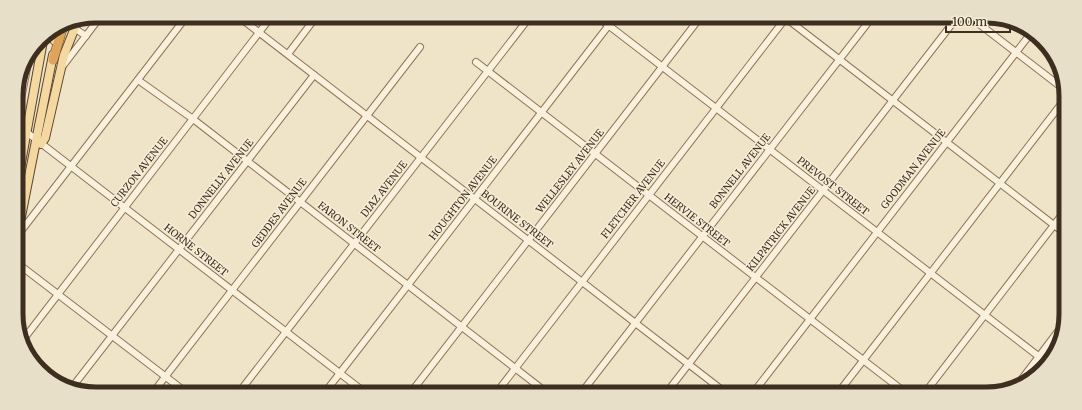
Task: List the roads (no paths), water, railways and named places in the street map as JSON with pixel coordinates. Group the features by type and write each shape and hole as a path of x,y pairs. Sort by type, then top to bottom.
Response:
{"highway":[{"path":"53,60 61,32"}],"main road":[{"path":"39,142 46,138 61,68 74,28"},
{"path":"23,210 39,142 56,34"},
{"path":"23,153 42,47"}],"street":[{"path":"61,68 96,23"},
{"path":"23,228 182,23"},
{"name":"BOURINE STREET","path":"247,23 718,387"},
{"name":"CURZON AVENUE","path":"26,335 267,23"},
{"path":"288,54 311,23"},
{"name":"DIAZ AVENUE","path":"243,387 525,23"},
{"name":"PREVOST STREET","path":"606,23 823,190 876,233 1043,360"},
{"name":"HOUGHTON AVENUE","path":"329,387 611,23"},
{"name":"WELLESLEY AVENUE","path":"415,387 696,23"},
{"name":"FLETCHER AVENUE","path":"501,387 783,23"},
{"path":"791,23 1059,229"},
{"name":"BONNELL AVENUE","path":"586,387 868,23"},
{"name":"KILPATRICK AVENUE","path":"671,387 953,23"},
{"path":"978,23 1058,84"},
{"path":"74,28 86,36"},
{"name":"GOODMAN AVENUE","path":"758,387 1029,36"},
{"name":"GEDDES AVENUE","path":"157,387 233,291 420,47"},
{"name":"HERVIE STREET","path":"476,62 897,387"},
{"path":"24,86 26,75"},
{"name":"DONNELLY AVENUE","path":"75,384 314,75"},
{"name":"FARON STREET","path":"138,80 193,119 540,387"},
{"path":"843,387 1059,106"},
{"name":"HORNE STREET","path":"23,129 358,387"},
{"path":"929,387 1059,218"},
{"path":"23,268 179,387"},
{"path":"1023,377 1056,333"}]}
